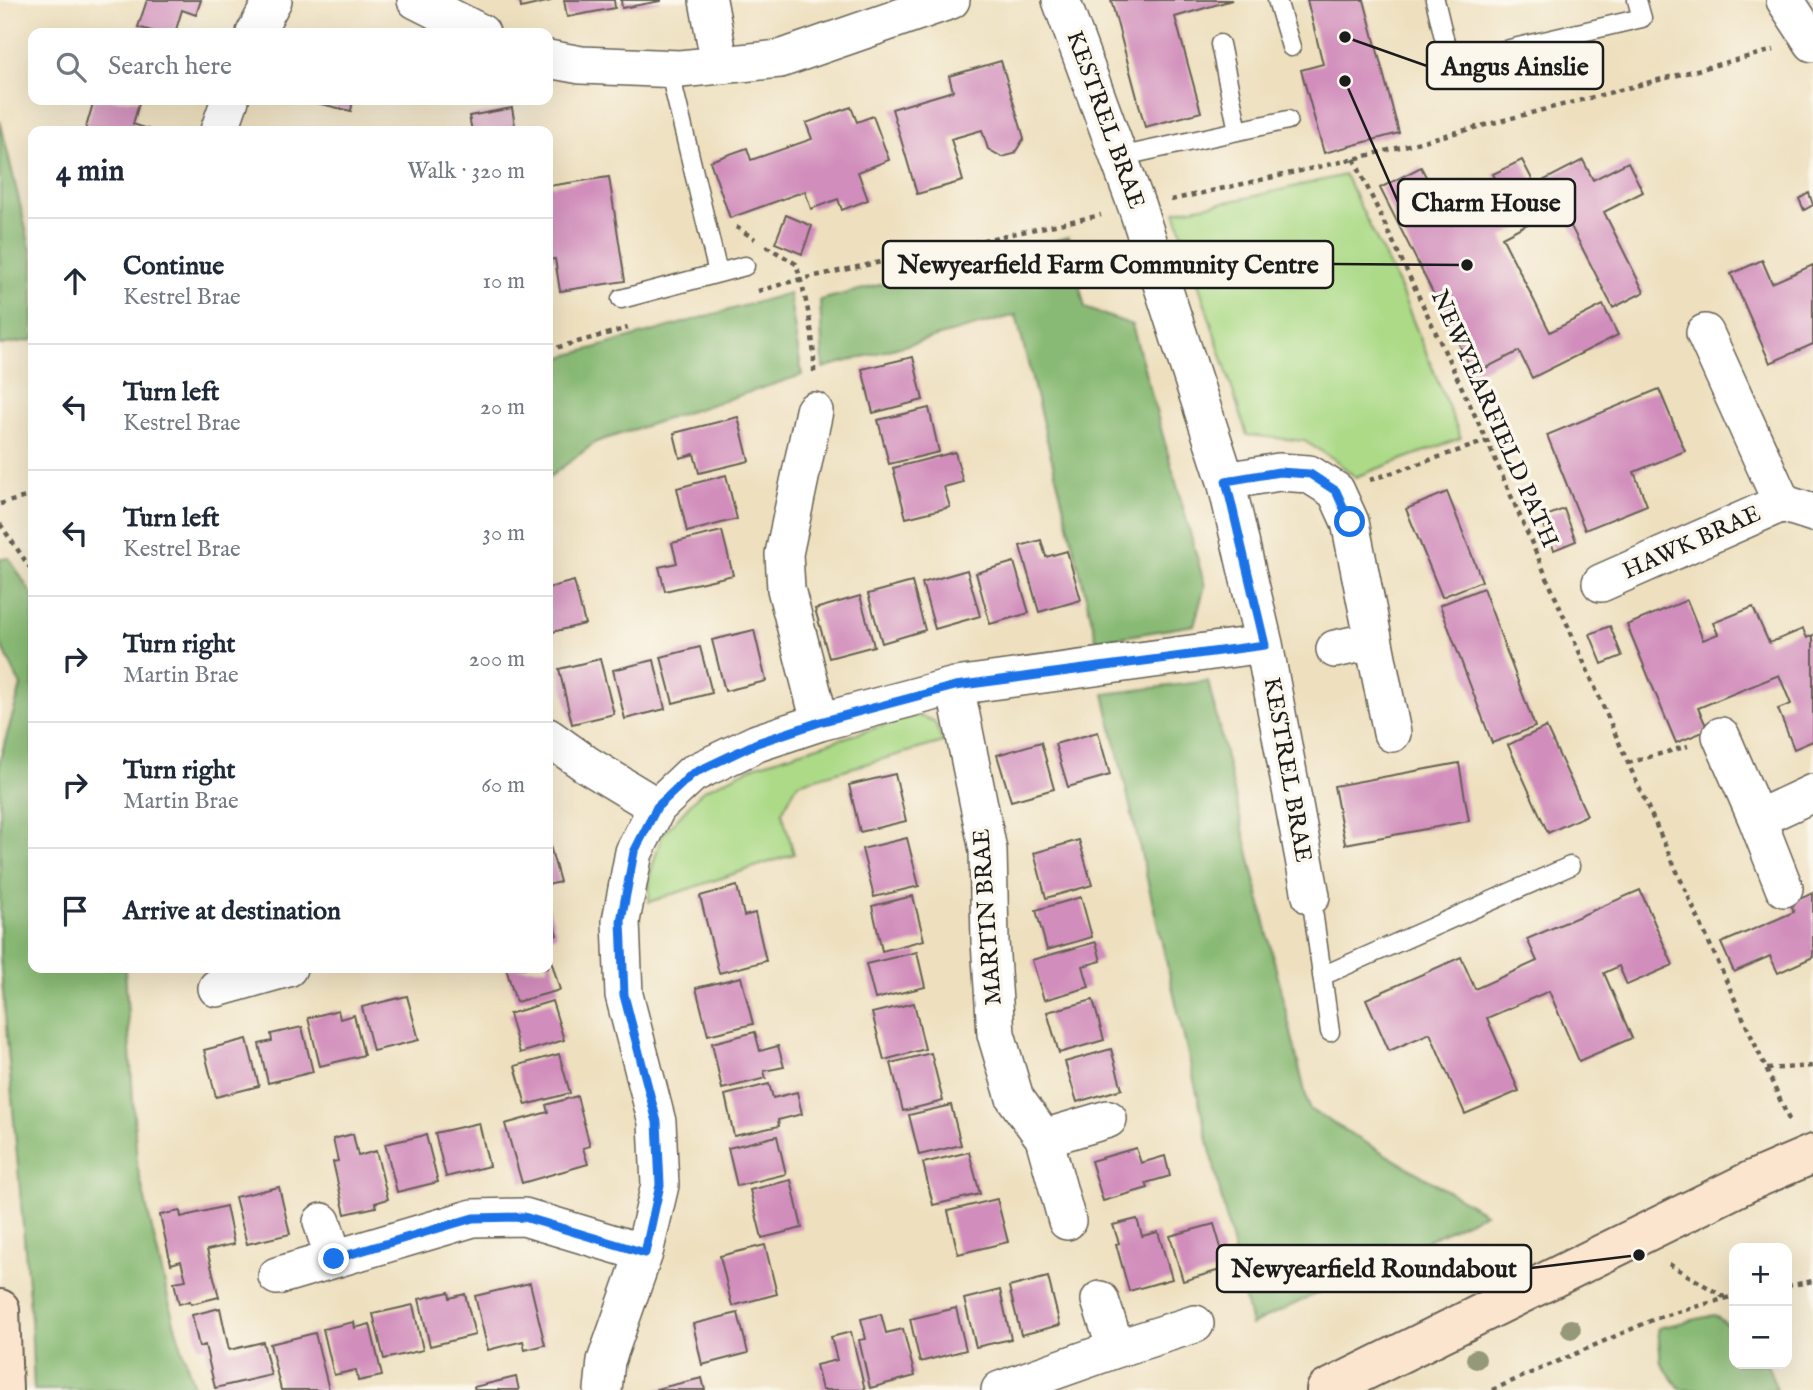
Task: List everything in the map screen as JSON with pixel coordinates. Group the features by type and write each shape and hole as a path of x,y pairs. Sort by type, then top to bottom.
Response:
{"street":[{"path":"258,28 273,0"},
{"path":"415,0 471,28"},
{"path":"708,0 720,65"},
{"path":"553,60 581,65 669,69 780,59 951,0"},
{"name":"KESTREL BRAE","path":"1061,0 1137,207 1226,481 1265,645 1311,896"},
{"path":"1785,0 1812,42"},
{"path":"221,126 228,105"},
{"name":"HAWK BRAE","path":"1601,583 1798,508 1705,333"},
{"path":"814,411 784,554 786,589 820,722"},
{"path":"1226,481 1279,472 1310,474 1336,491 1350,522 1392,733"},
{"path":"1335,649 1372,641"},
{"path":"603,1390 606,1361 645,1253 660,1185 657,1122 624,995 621,921 634,852 657,807 692,774 757,743 820,722 955,686 1265,645"},
{"name":"MARTIN BRAE","path":"955,686 988,850 996,1034 1014,1098 1044,1138 1067,1221"},
{"path":"1721,736 1784,888"},
{"path":"553,741 657,807"},
{"path":"1757,818 1813,793"},
{"path":"217,988 270,973"},
{"path":"1044,1138 1108,1119"},
{"path":"1326,1390 1750,1181 1802,1139"},
{"path":"277,1276 473,1218 524,1217 645,1253"},
{"path":"322,1222 334,1259"},
{"path":"1100,1300 1116,1349"},
{"path":"0,1309 3,1390"},
{"path":"1000,1390 1195,1324"}],"lane":[{"path":"1277,0 1291,47"},
{"path":"1435,0 1450,63 1642,18 1637,0"},
{"path":"1220,44 1238,131"},
{"path":"669,69 718,273"},
{"path":"1119,157 1288,120"},
{"path":"621,299 745,266"},
{"path":"1322,976 1570,866"},
{"path":"1311,896 1330,1032"}],"path":[{"path":"747,294 801,279 1354,159 1812,42"},
{"name":"NEWYEARFIELD PATH","path":"1354,159 1487,442 1628,763 1767,1069 1802,1139"},
{"path":"553,349 641,324"},
{"path":"1336,491 1487,442"},
{"path":"0,504 28,496"},
{"path":"0,524 28,565"},
{"path":"1628,763 1721,736"},
{"path":"1767,1069 1813,1066"},
{"path":"1630,1240 1725,1298"},
{"path":"1792,1285 1813,1281"},
{"path":"1492,1390 1657,1318 1729,1297"}],"green space":[{"path":"0,120 28,238 28,341 0,345"},
{"path":"1345,175 1398,284 1461,438 1355,477 1334,459 1304,441 1247,435 1175,211"},
{"path":"1068,237 1085,308 1132,325 1205,586 1194,625 1097,641 1016,315 823,368 820,300"},
{"path":"789,293 802,375 596,442 553,474 553,360"},
{"path":"9,558 28,588 28,973 125,973 137,1165 173,1319 195,1390 34,1390 31,1320 0,957 0,759 21,686 0,642 0,559"},
{"path":"1208,681 1309,1109 1485,1213 1251,1325 1104,694"},
{"path":"917,715 934,721 943,742 798,783 782,812 794,854 649,902 650,874 662,835 702,791 757,765"},
{"path":"1714,1315 1729,1326 1729,1369 1769,1369 1777,1390 1681,1390 1661,1363 1658,1328"}],"building":[{"path":"147,0 201,0 196,15 182,10 177,28 138,27"},
{"path":"520,0 551,0 551,1 521,8"},
{"path":"564,0 614,0 615,8 567,17"},
{"path":"621,0 661,0 661,1 622,8"},
{"path":"1111,0 1232,0 1175,17 1201,112 1145,127"},
{"path":"1307,0 1364,0 1399,133 1324,153 1301,70 1323,64"},
{"path":"1001,61 1024,138 1014,154 1002,157 988,149 982,130 951,139 963,181 917,194 892,109 953,91 949,76"},
{"path":"93,105 139,105 133,124 139,126 86,126"},
{"path":"325,105 352,105 351,111"},
{"path":"851,107 857,122 873,116 889,160 858,172 868,200 842,210 838,199 811,209 805,191 730,218 710,161 747,148 751,160 812,139 806,123"},
{"path":"512,108 515,126 471,126 469,116"},
{"path":"1522,160 1535,185 1583,160 1593,180 1628,162 1643,192 1604,212 1644,292 1613,308 1561,207 1502,237 1550,332 1603,305 1618,335 1532,378 1519,351 1474,374 1380,188 1421,167 1451,225 1505,198 1493,174"},
{"path":"609,177 625,281 560,291 553,259 553,185"},
{"path":"1809,193 1813,205 1804,210 1799,199"},
{"path":"786,215 812,226 802,254 775,243"},
{"path":"1762,260 1772,283 1813,265 1813,344 1770,363 1731,274"},
{"path":"913,357 923,400 873,413 862,369"},
{"path":"1659,389 1685,451 1634,472 1647,505 1585,530 1547,435"},
{"path":"929,408 939,452 889,464 878,420"},
{"path":"738,417 749,461 699,473 694,454 680,458 674,433"},
{"path":"955,452 963,482 944,487 950,507 906,518 893,468"},
{"path":"726,475 737,519 687,532 677,488"},
{"path":"1447,492 1482,581 1442,597 1406,509"},
{"path":"1564,509 1576,541 1554,550 1541,518"},
{"path":"722,531 733,575 665,591 659,567 677,563 672,543"},
{"path":"1041,540 1046,557 1067,551 1081,600 1039,612 1020,546"},
{"path":"1014,562 1029,613 990,624 976,573"},
{"path":"967,570 980,616 935,629 922,583"},
{"path":"574,581 585,624 553,632 553,587"},
{"path":"912,582 925,630 882,643 868,594"},
{"path":"1483,588 1535,727 1492,743 1440,605"},
{"path":"860,596 874,646 829,658 815,609"},
{"path":"1687,600 1703,640 1718,634 1713,623 1753,607 1769,643 1803,629 1807,638 1813,635 1813,741 1794,749 1778,709 1791,704 1779,675 1698,708 1708,730 1676,743 1627,625"},
{"path":"1610,626 1622,656 1602,664 1590,634"},
{"path":"754,630 766,681 725,691 712,640"},
{"path":"700,647 712,693 673,703 661,657"},
{"path":"600,659 614,714 572,724 559,669"},
{"path":"654,660 665,709 625,719 613,670"},
{"path":"1546,727 1587,815 1548,833 1508,745"},
{"path":"1098,732 1110,775 1068,787 1055,744"},
{"path":"1041,742 1054,789 1011,801 997,755"},
{"path":"1459,763 1469,821 1345,844 1334,786"},
{"path":"895,774 906,821 860,832 849,785"},
{"path":"907,838 919,886 874,897 862,849"},
{"path":"1079,840 1092,885 1046,898 1034,853"},
{"path":"553,857 560,882 553,884"},
{"path":"737,886 744,916 755,913 766,961 719,973 700,896"},
{"path":"1640,890 1673,965 1627,985 1619,966 1604,973 1632,1038 1579,1061 1549,991 1487,1018 1519,1091 1465,1114 1430,1033 1389,1051 1366,999 1461,957 1475,989 1537,961 1527,939"},
{"path":"1813,893 1813,957 1778,973 1770,956 1734,972 1721,943 1794,912 1790,903"},
{"path":"913,896 924,940 882,951 872,906"},
{"path":"1081,897 1092,937 1047,950 1036,910"},
{"path":"1096,942 1101,961 1083,966 1089,987 1044,1000 1032,960"},
{"path":"917,952 925,987 875,999 866,964"},
{"path":"553,967 560,990 516,1002 507,973 553,973"},
{"path":"741,977 753,1024 708,1035 696,988"},
{"path":"407,996 419,1040 373,1051 362,1007"},
{"path":"1093,1000 1104,1040 1059,1053 1047,1012"},
{"path":"552,1001 564,1040 520,1053 509,1014"},
{"path":"914,1003 925,1049 884,1060 872,1013"},
{"path":"338,1010 340,1019 354,1015 364,1055 320,1066 308,1018"},
{"path":"302,1027 313,1072 268,1083 259,1044 272,1041 271,1034"},
{"path":"755,1032 760,1051 778,1046 784,1067 764,1071 766,1078 722,1089 712,1043"},
{"path":"247,1039 259,1086 216,1097 204,1050"},
{"path":"1111,1049 1122,1089 1077,1102 1065,1062"},
{"path":"931,1053 943,1101 903,1111 891,1063"},
{"path":"559,1054 570,1093 526,1105 515,1066"},
{"path":"769,1084 773,1098 797,1092 802,1114 778,1120 779,1126 734,1136 725,1095"},
{"path":"577,1096 590,1146 583,1148 588,1164 522,1183 505,1124 548,1112 546,1105"},
{"path":"951,1105 961,1145 919,1155 909,1115"},
{"path":"479,1123 489,1166 446,1177 435,1133"},
{"path":"353,1134 358,1156 376,1151 388,1199 375,1203 376,1207 345,1214 333,1162 338,1161 333,1139"},
{"path":"426,1135 438,1182 397,1192 385,1144"},
{"path":"777,1136 786,1174 737,1186 728,1148"},
{"path":"1136,1148 1141,1163 1165,1156 1170,1176 1146,1183 1148,1188 1103,1201 1091,1161"},
{"path":"969,1152 980,1194 933,1205 923,1163"},
{"path":"791,1180 802,1228 762,1238 750,1190"},
{"path":"279,1187 290,1234 247,1244 235,1197"},
{"path":"997,1199 1008,1242 958,1254 948,1211"},
{"path":"226,1206 234,1244 207,1250 219,1297 179,1304 174,1282 186,1280 181,1261 171,1264 160,1215 180,1211 181,1217"},
{"path":"1137,1219 1142,1236 1158,1232 1172,1279 1129,1291 1113,1225"},
{"path":"1214,1224 1227,1268 1183,1281 1170,1236"},
{"path":"765,1245 777,1294 732,1306 720,1256"},
{"path":"1048,1277 1060,1325 1021,1335 1009,1287"},
{"path":"530,1283 545,1345 525,1350 523,1341 488,1350 475,1296"},
{"path":"1000,1290 1011,1339 976,1347 964,1299"},
{"path":"449,1292 450,1298 465,1294 475,1335 430,1346 419,1299"},
{"path":"413,1305 423,1350 384,1359 373,1314"},
{"path":"220,1308 229,1350 263,1342 271,1375 215,1388 205,1345 199,1347 192,1315"},
{"path":"956,1308 966,1350 920,1362 910,1319"},
{"path":"738,1313 748,1353 702,1365 693,1324"},
{"path":"881,1314 886,1333 903,1329 915,1376 870,1388 859,1340 866,1339 861,1319"},
{"path":"354,1322 355,1328 370,1324 382,1376 358,1381 356,1370 334,1375 323,1329"},
{"path":"851,1332 865,1390 822,1390 816,1365 837,1360 831,1337"},
{"path":"315,1333 329,1390 281,1390 270,1344"},
{"path":"516,1377 519,1390 475,1390 474,1387"},
{"path":"702,1378 705,1390 656,1390 656,1389"}],"place":[{"name":"Angus Ainslie","path":"1345,37"},
{"name":"Charm House","path":"1345,81"},
{"name":"Newyearfield Farm Community Centre","path":"1467,265"},
{"name":"Newyearfield Roundabout","path":"1639,1255"}],"route":[{"path":"334,1259 473,1218 524,1217 645,1253 660,1185 657,1122 624,995 621,921 634,852 657,807 692,774 757,743 820,722 955,686 1265,645 1226,481 1279,472 1310,474 1336,491 1350,522"}]}
